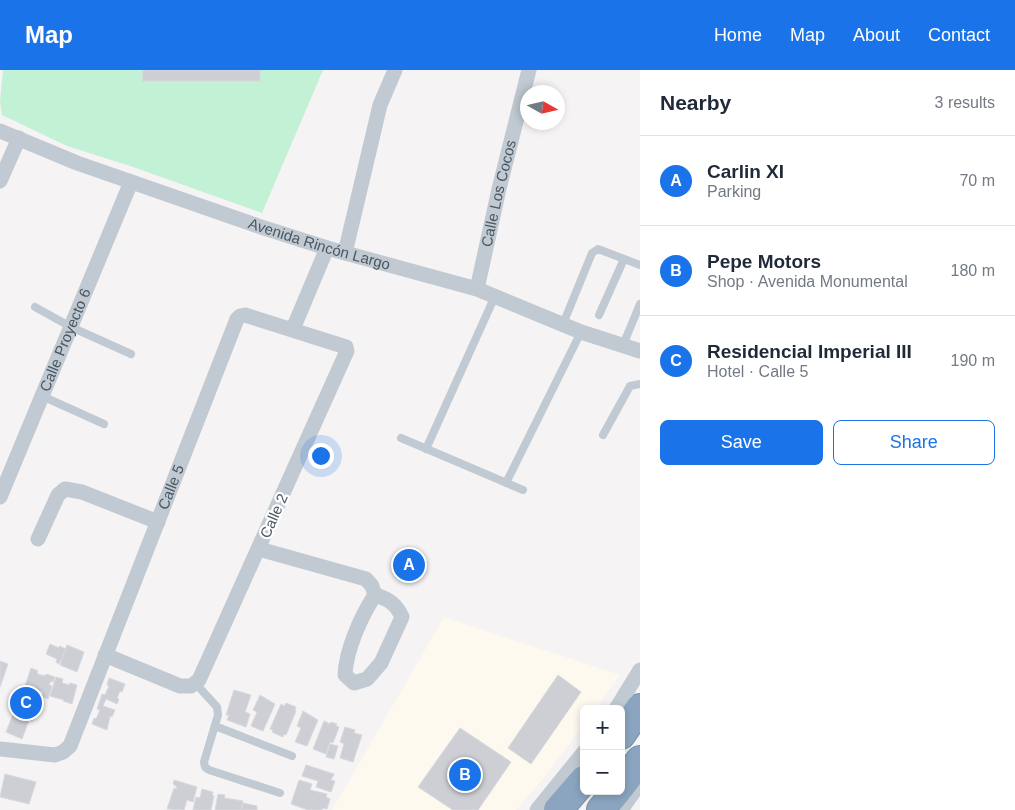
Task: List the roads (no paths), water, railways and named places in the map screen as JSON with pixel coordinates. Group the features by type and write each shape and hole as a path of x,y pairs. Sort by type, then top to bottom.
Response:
{"highway":[{"path":"625,729 640,708"},
{"path":"625,781 640,760"},
{"path":"558,810 580,785"},
{"path":"601,810 614,795"}],"street":[{"path":"345,253 380,104 395,70"},
{"name":"Calle Los Cocos","path":"477,290 499,189 530,70"},
{"name":"Avenida Rincón Largo","path":"0,131 77,163 131,182 327,248 477,290 581,332 640,351"},
{"path":"0,181 19,138"},
{"name":"Calle Proyecto 6","path":"0,497 131,182"},
{"path":"293,329 327,248"},
{"name":"Calle 5","path":"0,749 55,755 63,752 70,746 237,319 245,315 293,329"},
{"name":"Calle 2","path":"196,684 211,656 347,351 346,347 293,329"},
{"path":"38,539 58,495 66,490 82,492 158,522"},
{"path":"259,549 366,579 372,586 375,596 352,644 345,664 345,675 354,683 367,678 381,663 402,617 396,606 386,599 375,596"},
{"path":"105,655 180,686 186,687 196,684"},
{"path":"618,705 640,670"},
{"path":"537,810 580,757"},
{"path":"621,810 640,783"}],"lane":[{"path":"563,324 592,253 598,250 640,265"},
{"path":"599,316 624,259"},
{"path":"426,449 495,296"},
{"path":"623,346 640,304"},
{"path":"35,307 131,354"},
{"path":"506,483 581,332"},
{"path":"603,435 630,386 640,384"},
{"path":"42,396 104,424"},
{"path":"401,438 523,490"},
{"path":"196,684 217,707 218,715 204,762 205,767 209,770 280,793"},
{"path":"215,726 292,756"}],"place":[{"name":"Carlin XI","path":"409,565"},
{"name":"Residencial Imperial III","path":"26,703"},
{"name":"Pepe Motors","path":"465,775"}]}
